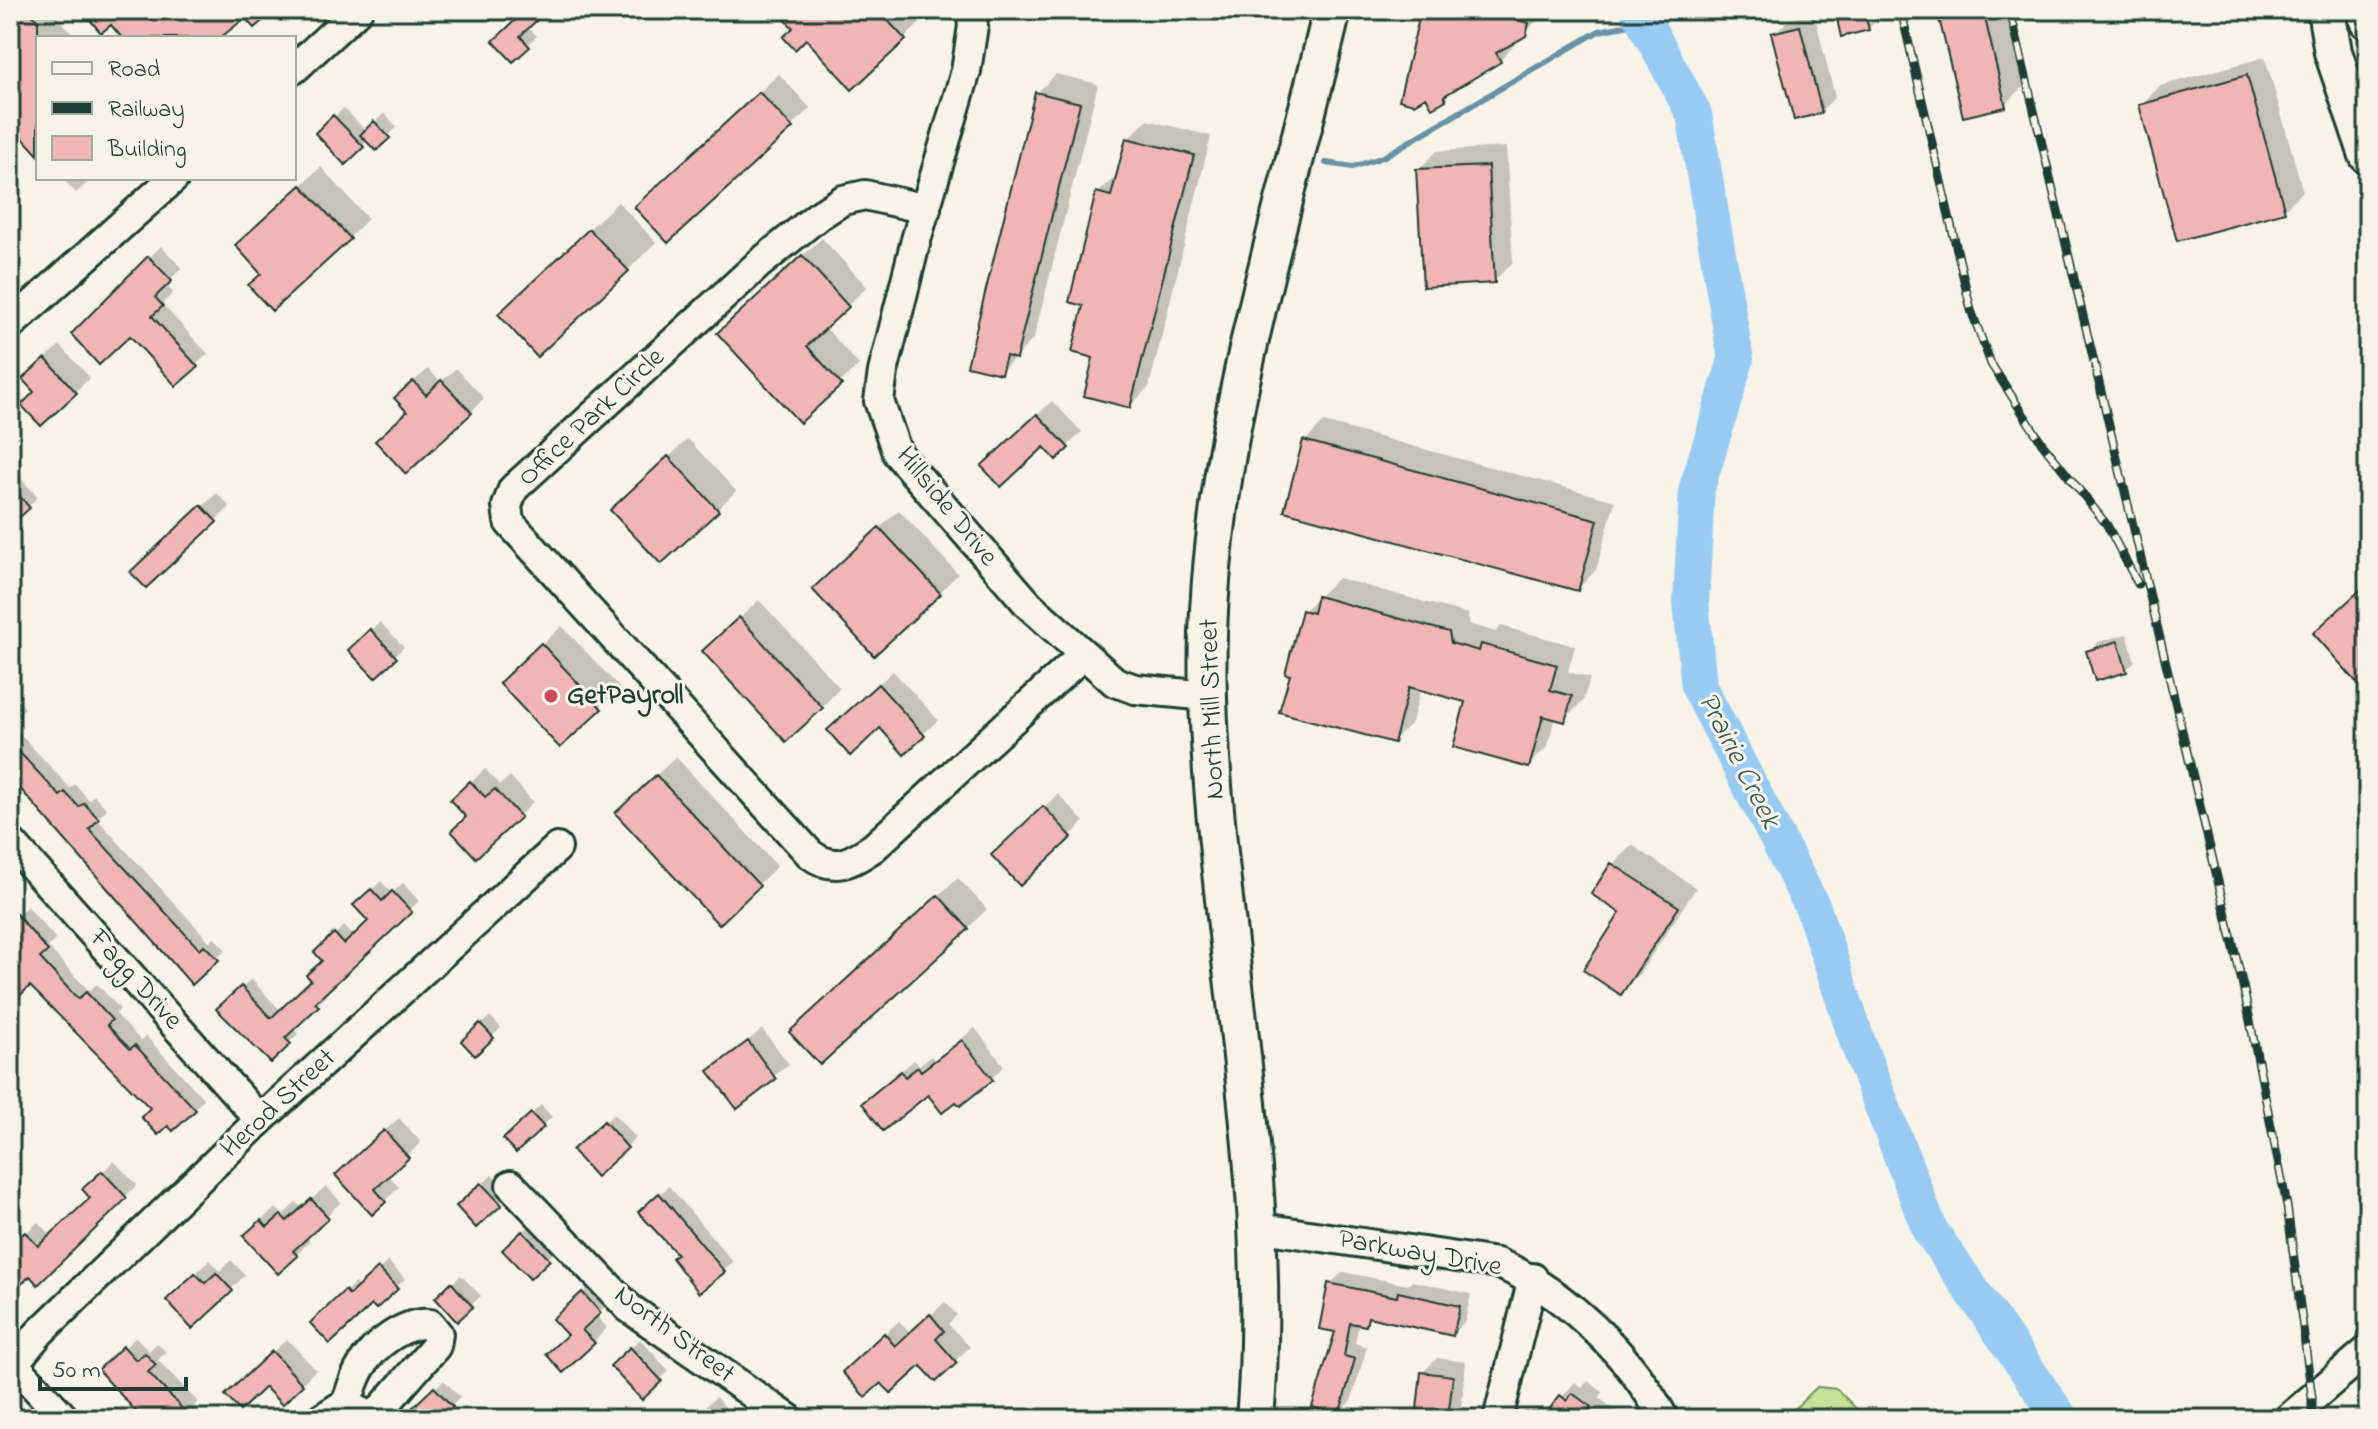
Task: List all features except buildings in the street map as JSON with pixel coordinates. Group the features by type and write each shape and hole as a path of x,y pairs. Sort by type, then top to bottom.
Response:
{"main road":[{"name":"North Mill Street","path":"1255,1419 1261,1352 1255,1227 1208,696 1212,576 1219,505 1235,415 1332,10"},
{"path":"2326,10 2333,52 2368,155"},
{"path":"2366,10 2368,20"}],"street":[{"path":"296,67 358,10"},
{"name":"Hillside Drive","path":"971,10 973,26 966,71 883,372 879,401 897,453 1029,605 1115,682 1135,689 1208,696"},
{"path":"10,325 172,180"},
{"name":"Office Park Circle","path":"926,209 865,195 843,200 818,216 760,263 515,487 507,506 509,522 810,854 824,864 846,865 874,847 1084,654"},
{"name":"Fagg Drive","path":"10,841 260,1120"},
{"name":"Herod Street","path":"11,1364 40,1332 260,1120 557,848"},
{"name":"North Street","path":"511,1185 629,1308 783,1414"},
{"name":"Parkway Drive","path":"1255,1227 1497,1263 1533,1278 1575,1309 1611,1347 1664,1419"},
{"path":"1498,1419 1533,1278"},
{"path":"321,1419 346,1403 362,1364 371,1353 416,1322 430,1324 438,1334 436,1346 375,1418 346,1403"},
{"path":"2288,1419 2368,1350"},
{"path":"11,1364 65,1419"}],"green space":[{"path":"1817,1387 1837,1389 1866,1419 1784,1419"}],"waterway":[{"name":"Prairie Creek","path":"1638,10 1694,114 1736,360 1697,488 1691,602 1699,687 1813,908 1860,1049 1930,1230 2061,1419"},
{"path":"1326,163 1353,167 1383,157 1599,31 1645,22"}],"railway":[{"path":"1901,10 1971,310 1991,364 2042,443 2107,525 2138,584"},
{"path":"2010,10 2243,986 2287,1206 2312,1397 2312,1419"}],"place":[{"name":"GetPayroll","path":"551,696"}]}
